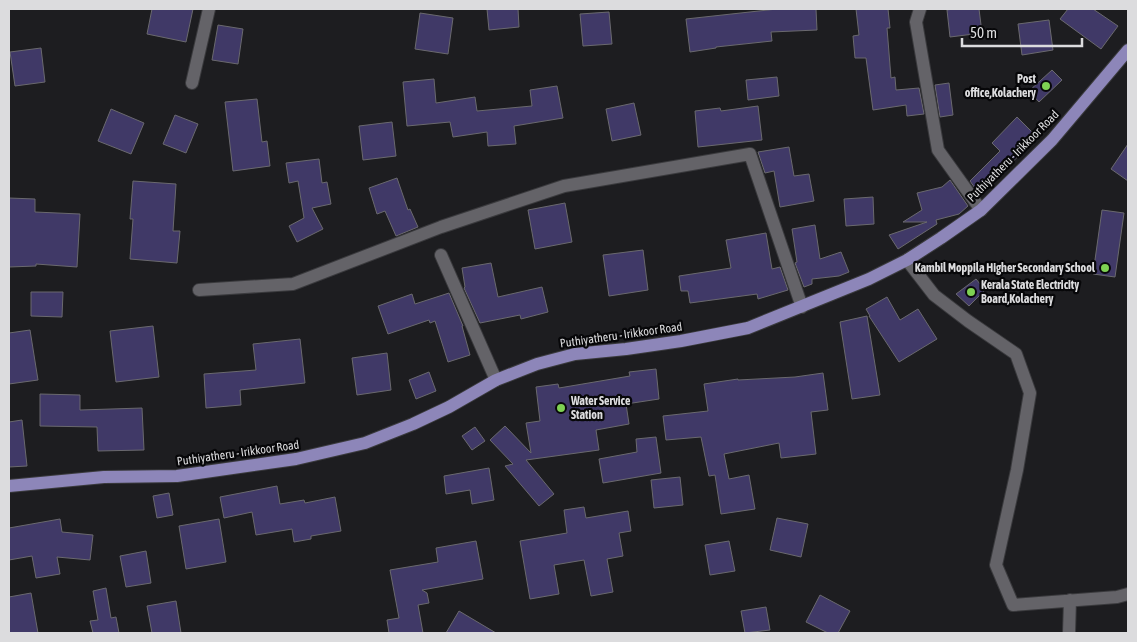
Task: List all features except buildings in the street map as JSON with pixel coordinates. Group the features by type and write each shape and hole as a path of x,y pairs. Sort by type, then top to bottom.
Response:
{"main road":[{"name":"Puthiyatheru - Irikkoor Road","path":"9,486 104,477 177,476 296,459 365,442 413,424 449,407 496,380 537,364 575,354 681,341 748,328 802,307 869,279 907,260 981,210 1052,140 1128,50"}],"street":[{"path":"192,83 209,9"},
{"path":"920,9 916,22 938,150 981,210"},
{"path":"199,290 293,284 441,226 564,186 750,154 802,307"},
{"path":"441,255 496,380"},
{"path":"907,260 934,295 1016,354 1030,393 1017,470 996,565 1013,604 1117,597 1128,594"},
{"path":"1069,633 1070,600"}],"place":[{"name":"Post office,Kolachery","path":"1046,86"},
{"name":"Kambil Moppila Higher Secondary School","path":"1105,268"},
{"name":"Kerala State Electricity Board,Kolachery","path":"971,292"},
{"name":"Water Service Station","path":"561,408"}]}
